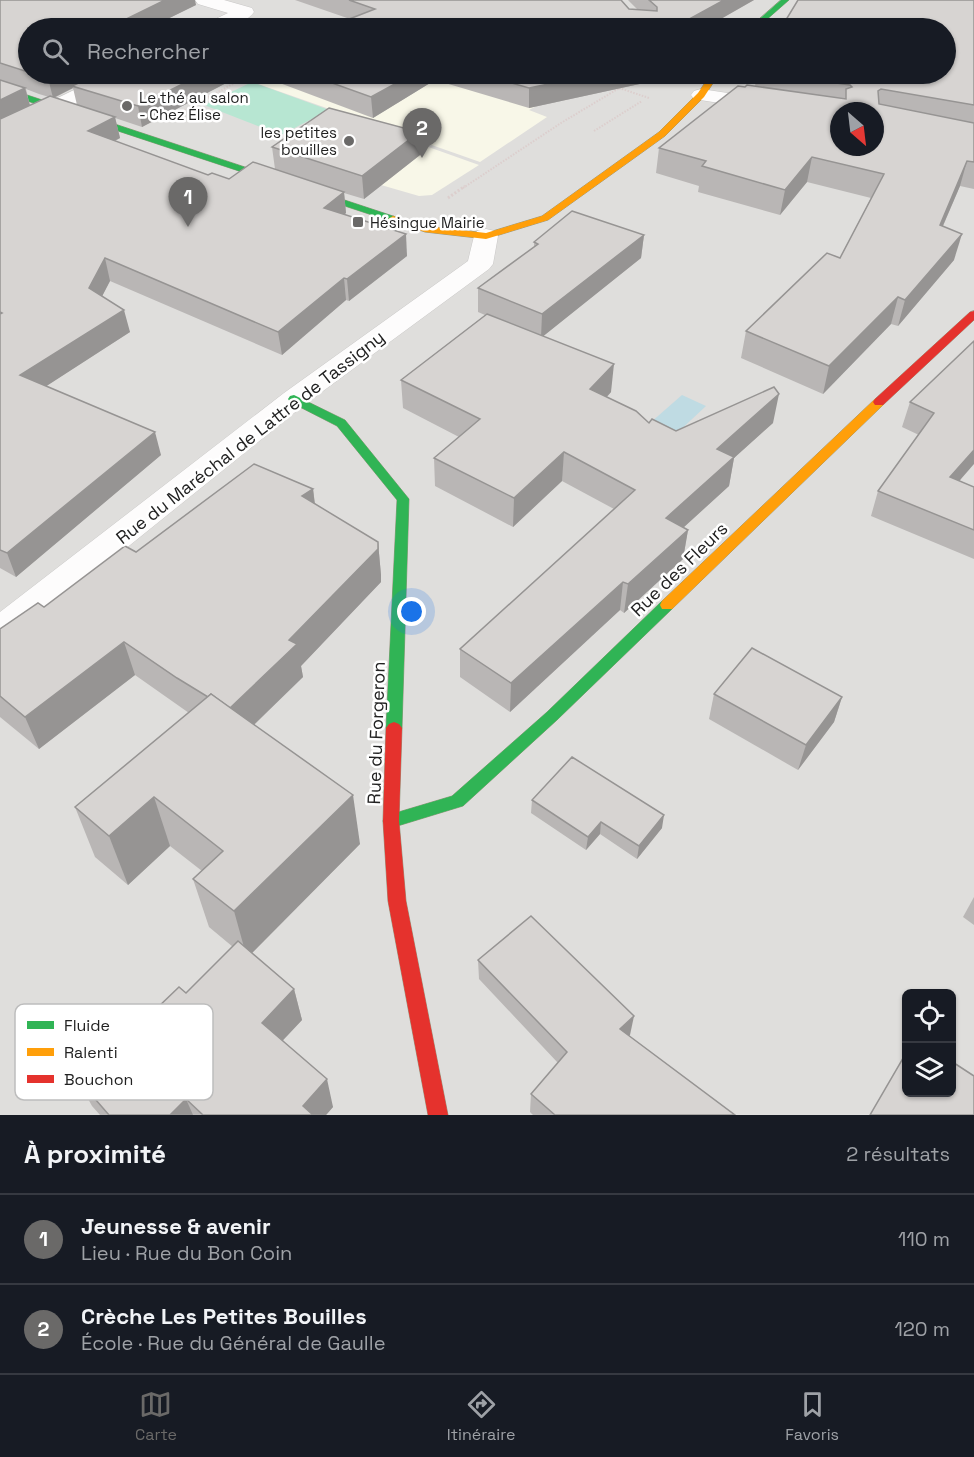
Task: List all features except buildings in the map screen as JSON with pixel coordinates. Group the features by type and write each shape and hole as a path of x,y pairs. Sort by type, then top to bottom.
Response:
{"street":[{"path":"204,0 245,12 233,18"},
{"path":"764,18 785,0"},
{"path":"0,134 102,84"},
{"path":"0,89 425,230 486,236 545,218 662,134 701,95 708,84"},
{"path":"701,95 830,115"},
{"name":"Rue du Maréchal de Lattre de Tassigny","path":"0,631 294,399 480,264 486,236"},
{"name":"Rue des Fleurs","path":"391,821 457,801 552,716 853,426 974,314"},
{"name":"Rue du Forgeron","path":"294,399 341,423 403,499 391,821 397,901 438,1115"}],"path":[{"path":"139,135 231,84"},
{"path":"444,200 624,84"},
{"path":"594,131 648,97"}],"shaded area":[{"path":"0,0 974,0 974,1115 0,1115"},
{"path":"126,0 204,0 245,12 233,18 125,18"},
{"path":"258,84 580,84 566,100 540,104 529,110 547,117 480,162"},
{"path":"333,113 479,165 432,195 419,196 381,185 277,143"}],"green space":[{"path":"248,84 258,84 329,110 281,135 204,105"}],"water":[{"path":"682,395 706,406 675,435 650,423"}],"traffic: fast":[{"path":"764,18 785,0"},
{"path":"0,89 393,219"},
{"path":"294,399 341,423 403,499 394,728"},
{"path":"391,821 457,801 552,716 667,605"}],"traffic: slow":[{"path":"393,219 425,229 486,236 545,218 662,134 701,95 708,84"},
{"path":"667,605 879,402"}],"traffic: jam":[{"path":"879,402 974,314"},
{"path":"394,728 391,821 397,901 438,1115"}],"place":[{"name":"Le thé au salon - Chez Élise","path":"127,106"},
{"name":"les petites bouilles","path":"349,141"},
{"name":"Crèche Les Petites Bouilles","path":"422,158"},
{"name":"Hésingue Mairie","path":"358,222"},
{"name":"Jeunesse & avenir","path":"188,227"}]}
